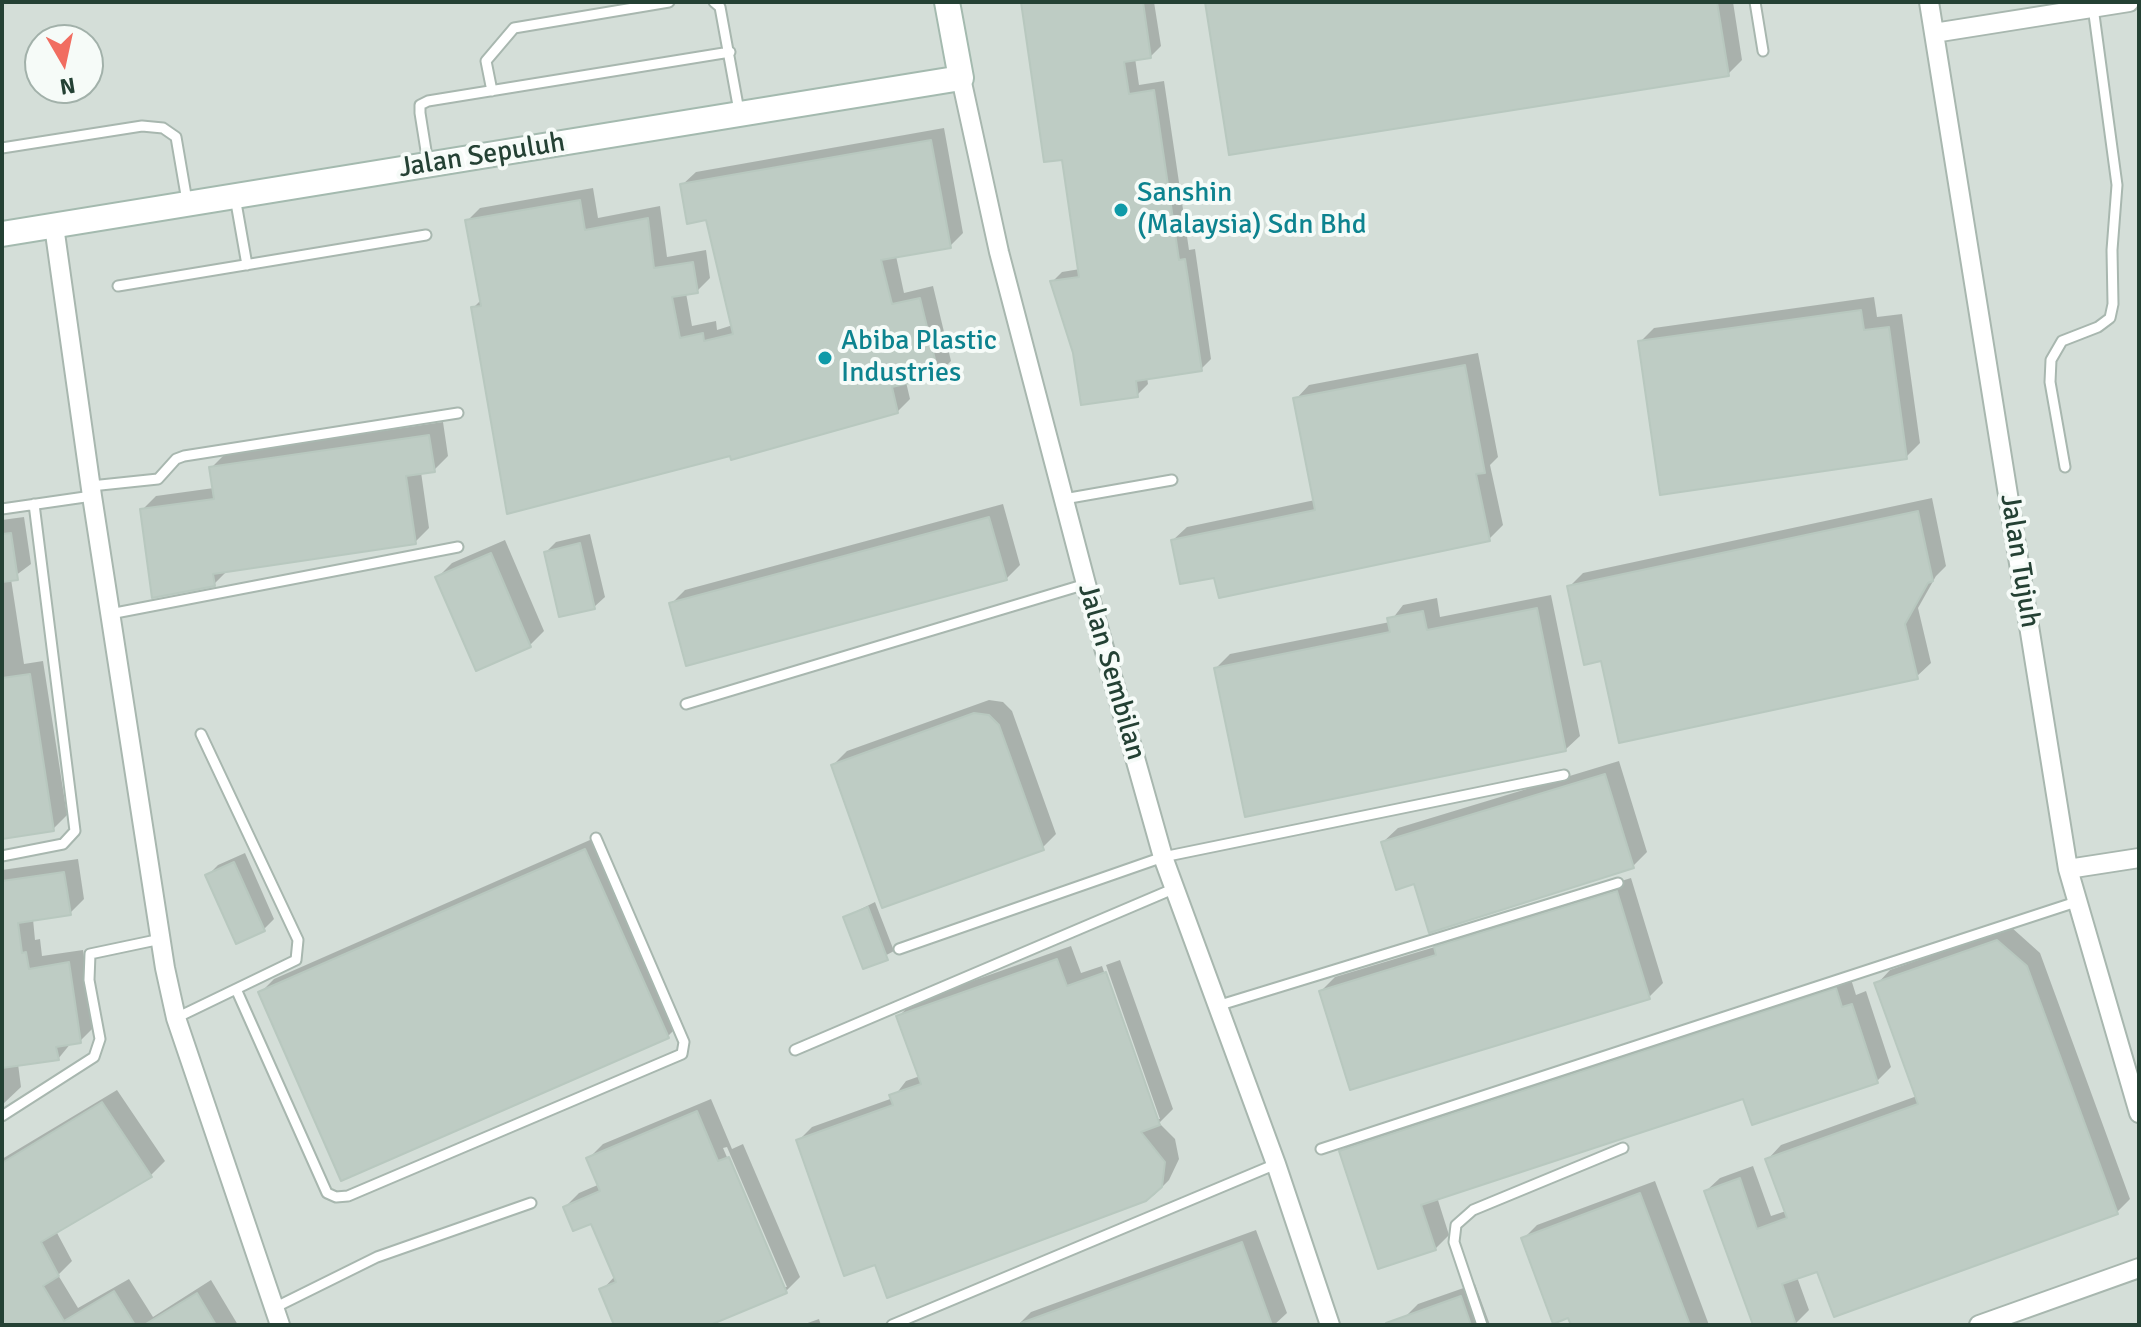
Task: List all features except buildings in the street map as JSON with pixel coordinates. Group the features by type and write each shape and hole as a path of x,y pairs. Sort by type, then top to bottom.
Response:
{"main road":[{"name":"Jalan Sembilan","path":"947,2 961,78"},
{"name":"Jalan Sepuluh","path":"2,234 961,78"}],"street":[{"name":"Jalan Tujuh","path":"1929,2 2068,869 2139,1113"},
{"path":"1934,33 2129,2"},
{"name":"Jalan Sembilan","path":"961,78 999,252 1086,584 1163,857 1276,1164 1330,1325"},
{"path":"54,226 91,491 176,1018 276,1317"},
{"path":"2068,869 2139,858"},
{"path":"1979,1325 2139,1268"}],"lane":[{"path":"492,91 486,61 514,28 669,2"},
{"path":"714,2 720,7 740,114"},
{"path":"1755,2 1763,51"},
{"path":"2065,467 2050,382 2051,360 2062,341 2098,327 2110,318 2113,304 2112,250 2117,185 2093,7"},
{"path":"428,164 420,105 428,101 730,52"},
{"path":"2,148 142,126 163,128 176,137 187,204"},
{"path":"235,197 247,265"},
{"path":"118,286 426,235"},
{"path":"2,509 158,479 176,459 184,456 458,413"},
{"path":"1064,499 1172,480"},
{"path":"2,856 63,844 75,831 34,504"},
{"path":"110,614 458,547"},
{"path":"686,704 1086,584"},
{"path":"176,1018 296,960 298,940 201,734"},
{"path":"899,949 1163,857 1564,775"},
{"path":"236,989 327,1193 336,1197 348,1196 682,1054 684,1042 596,838"},
{"path":"1217,1006 1618,883"},
{"path":"795,1050 1173,889"},
{"path":"1321,1149 2076,902"},
{"path":"2,1116 94,1057 100,1039 89,980 90,954 161,939"},
{"path":"1482,1325 1454,1242 1456,1225 1473,1210 1623,1148"},
{"path":"892,1325 1276,1164"},
{"path":"276,1317 377,1257 531,1203"}],"shaded area":[{"path":"2,2 2139,2 2139,1325 2,1325"}],"place":[{"name":"Sanshin (Malaysia) Sdn Bhd","path":"1121,210"},
{"name":"Abiba Plastic Industries","path":"825,358"}]}
